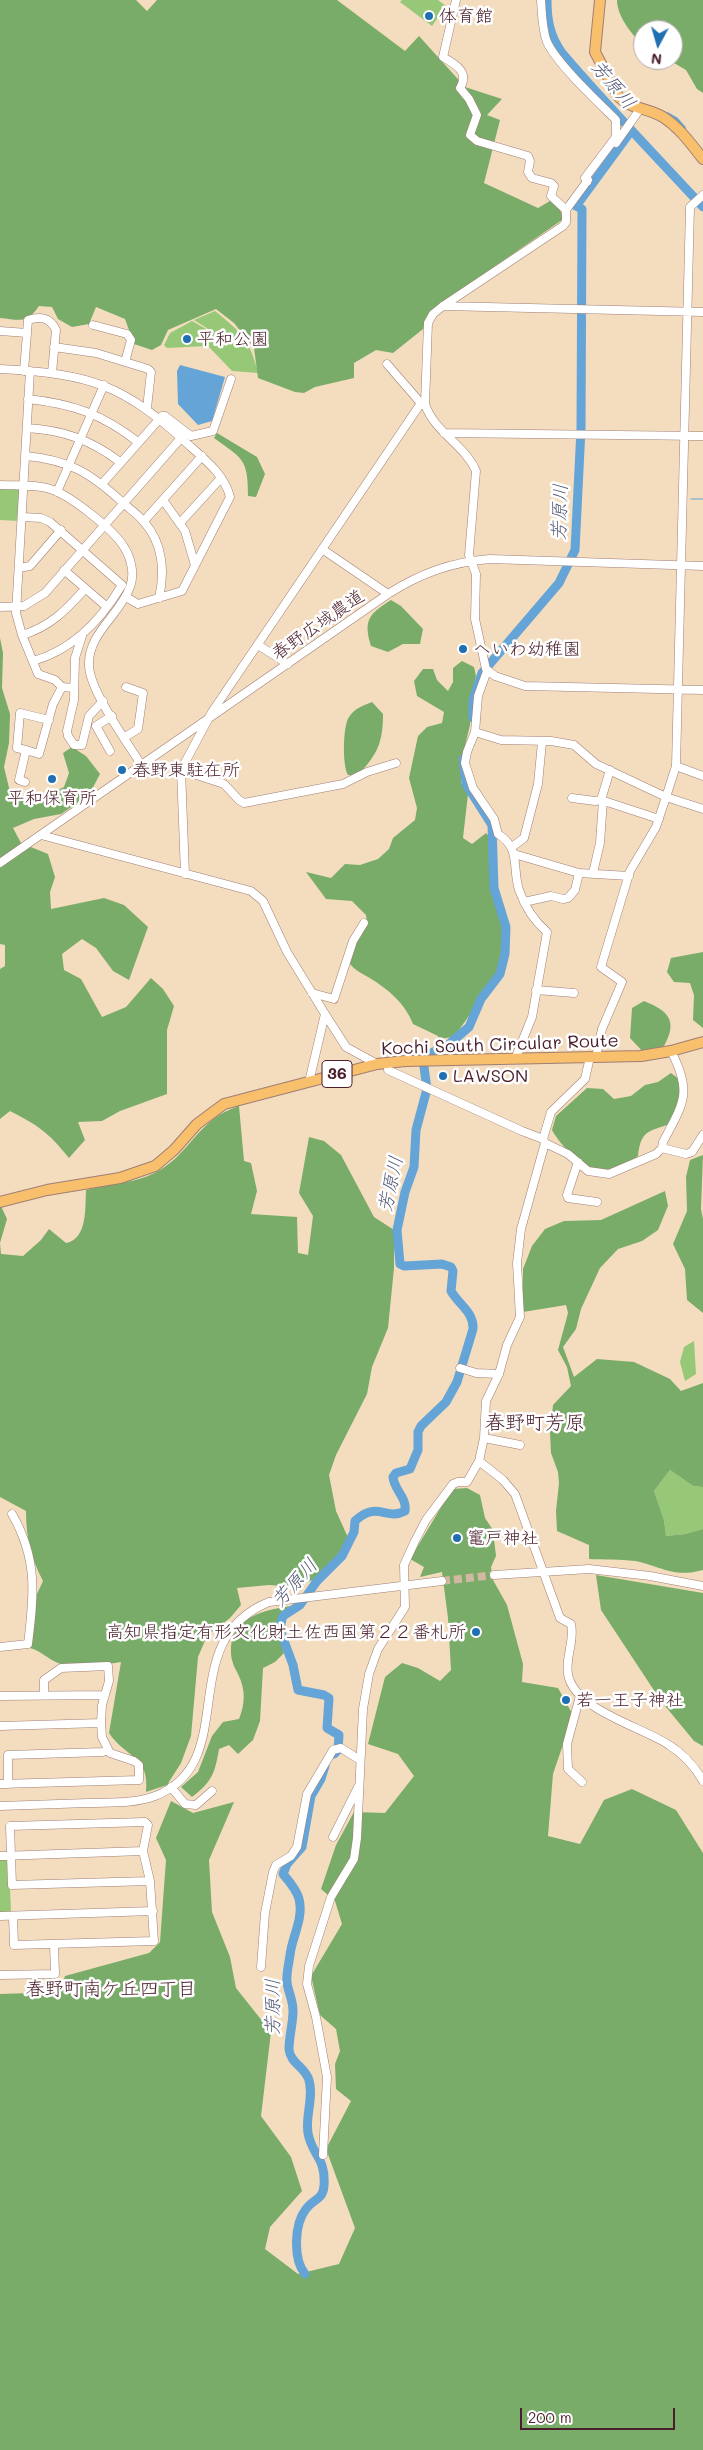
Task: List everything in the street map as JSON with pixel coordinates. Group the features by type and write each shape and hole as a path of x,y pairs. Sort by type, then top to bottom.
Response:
{"main road":[{"path":"600,0 594,52 618,96 623,101 640,109 662,116 678,128 703,159"},
{"name":"Kochi South Circular Route","path":"0,1202 47,1190 140,1172 165,1159 197,1124 224,1104 377,1064 388,1062 641,1056 671,1051 703,1042"}],"street":[{"path":"456,0 443,57 457,65 463,72 463,82 460,88 469,99 477,115 470,135 477,142 528,156 530,161 528,172 532,178 551,183 554,186 551,196 566,210"},
{"path":"541,0 542,21 547,42 557,56 616,120 616,137 585,178 587,182"},
{"path":"515,1059 532,1017 547,932 536,923 524,902 516,877 513,850 508,840 498,834 494,819 472,788 468,776 467,752 475,732 476,705 486,668 475,618 476,574 469,555 477,483 476,471 472,460 444,433 425,404 428,323 433,314 443,306 563,226 566,222 566,210 640,109"},
{"path":"323,2155 327,2077 320,2037 307,1984 309,1966 331,1897 354,1859 357,1838 362,1709 369,1674 378,1649 405,1607 404,1565 426,1520 453,1484 467,1482 480,1461 484,1438 486,1401 499,1374 507,1345 520,1317 517,1263 521,1230 551,1112 585,1079 602,1029 622,982 601,967 628,876 652,836 676,766 690,207 702,196"},
{"path":"443,306 703,312"},
{"path":"52,373 56,330 47,319 37,317 28,320 28,399 17,607 18,622 38,674 55,680 62,687 74,688"},
{"path":"94,324 127,334 131,340 125,362"},
{"path":"0,331 27,333"},
{"path":"54,347 96,353 148,370 151,372 147,408"},
{"path":"387,364 419,402 425,404"},
{"path":"0,370 75,376 104,385 126,395 147,408 202,456 216,469 221,478 230,497 182,591 138,604 126,597"},
{"path":"102,484 159,419 165,416 191,436 213,431 231,379"},
{"path":"57,492 104,385"},
{"path":"28,399 55,402 92,413 116,425 138,442"},
{"path":"186,874 181,770 212,712 419,406 425,404"},
{"path":"27,428 60,431 82,438 102,448 120,462"},
{"path":"444,433 703,436"},
{"path":"0,607 17,607 33,601 45,592 181,438"},
{"path":"26,456 46,458 70,464 102,484 144,521 159,549 163,581 160,598"},
{"path":"144,521 202,456"},
{"path":"180,523 221,478"},
{"path":"0,485 38,487 57,492 80,506 123,544 129,556 132,569 131,584 126,597 93,641 89,653 89,674 94,687 142,766"},
{"path":"163,500 180,523 196,565"},
{"path":"23,517 41,518 61,530 122,585 107,607 82,636 52,655 33,661"},
{"path":"19,568 30,566 61,530"},
{"path":"322,550 388,594"},
{"name":"春野広域農道","path":"0,863 388,594 425,573 471,560 703,566"},
{"path":"64,570 107,607"},
{"path":"22,636 48,625 63,613 85,589"},
{"path":"82,636 75,658 74,688 67,731 74,745 82,745 88,716 103,701"},
{"path":"258,645 288,664"},
{"path":"486,668 525,686 703,690"},
{"path":"49,720 20,713 17,748 40,754 49,720 62,687"},
{"path":"124,737 138,729 143,693 126,687"},
{"path":"110,751 96,726 112,716"},
{"path":"475,732 501,740 574,745 596,764 666,796 703,809"},
{"path":"513,850 524,838 538,784 542,742"},
{"path":"25,782 20,780 26,750"},
{"path":"181,770 224,784 239,800 244,802 343,784 378,768 396,763"},
{"path":"676,766 703,776"},
{"path":"593,874 600,842 602,800 610,770"},
{"path":"572,798 602,800 659,819"},
{"path":"41,835 112,852 251,891 263,901 287,952 346,1047 377,1064"},
{"path":"513,850 579,873 628,876"},
{"path":"524,902 551,896 563,900 568,898 575,890 579,873"},
{"path":"312,993 334,999 353,941 364,923"},
{"path":"536,990 574,993"},
{"path":"308,1082 325,1014"},
{"path":"388,1062 388,1070 544,1141 568,1154 593,1173 609,1174 656,1154 662,1148 663,1142 683,1104 685,1092 683,1081 671,1051"},
{"path":"662,1148 686,1154 692,1152 703,1135"},
{"path":"578,1162 566,1195 568,1198 597,1202"},
{"path":"462,1369 499,1374"},
{"path":"484,1438 520,1445"},
{"path":"480,1461 503,1480 515,1494 560,1618 571,1624 573,1633 568,1674 580,1696 588,1704 650,1733 672,1746 690,1764 703,1781"},
{"path":"0,1647 28,1644 34,1595 33,1575 23,1532 12,1514"},
{"path":"494,1575 589,1569 703,1586"},
{"path":"0,1806 124,1802 147,1798 171,1787 191,1767 198,1754 203,1736 215,1660 230,1629 254,1608 269,1602 442,1581"},
{"path":"44,1695 44,1680 61,1668 108,1666 109,1681 101,1723 102,1737 110,1753 134,1761 138,1765 139,1780 4,1784 8,1755 103,1752 107,1750"},
{"path":"0,1696 105,1695"},
{"path":"580,1696 568,1744 568,1769 582,1782"},
{"path":"0,1726 101,1723"},
{"path":"261,1967 265,1913 273,1872 276,1865 291,1856 297,1847 307,1794 332,1750 339,1748 360,1760"},
{"path":"333,1837 359,1785"},
{"path":"171,1787 185,1804 196,1805 212,1791"},
{"path":"13,1916 14,1945 154,1941 150,1881 143,1851 148,1825 144,1822 10,1826 12,1885 150,1881"},
{"path":"0,1856 143,1851"},
{"path":"0,1916 153,1912"},
{"path":"0,1975 55,1974 54,1944"}],"green space":[{"path":"0,0 136,0 147,11 157,0 337,0 405,51 419,36 465,87 502,99 487,115 500,120 484,183 538,208 550,201 559,209 562,220 430,311 423,329 393,353 376,350 354,363 354,378 315,387 304,393 295,392 258,378 254,348 234,323 216,309 168,330 161,345 152,350 134,344 125,319 96,307 89,324 72,327 58,319 52,307 39,306 31,316 22,320 0,318"},
{"name":"体育館","path":"402,0 438,0 446,6 432,26 400,2"},
{"path":"617,0 703,0 703,93 697,89 686,70 683,68 683,20 633,20 633,35 622,19"},
{"path":"215,311 238,331 248,344 258,373 232,371 209,347 208,329 194,320"},
{"name":"平和公園","path":"192,321 206,329 207,346 167,348 164,345 170,333"},
{"path":"217,433 257,457 265,474 256,497 248,496 247,474 242,461 214,438"},
{"path":"0,488 22,489 20,521 0,520"},
{"path":"391,600 401,606 423,629 420,644 403,644 388,652 371,646 368,630 370,618 377,609"},
{"path":"0,638 3,653 2,688 10,714 9,743 4,767 11,796 45,794 64,787 69,773 63,753 72,747 86,756 100,774 89,795 61,814 34,819 13,828 21,843 48,854 55,877 50,892 51,909 104,898 124,905 148,927 129,980 113,971 96,948 82,939 62,954 64,970 81,979 102,1017 126,1007 151,978 163,989 174,1006 167,1030 167,1094 120,1111 102,1121 78,1122 85,1140 69,1158 49,1136 28,1121 10,1111 0,1119 0,969 5,966 5,945 0,944"},
{"path":"462,661 474,667 476,676 472,692 470,725 461,762 461,783 468,794 463,838 472,844 486,833 491,839 497,896 505,910 508,940 504,960 495,979 454,1037 438,1039 438,1036 413,1024 410,1016 395,997 349,963 347,960 354,941 367,924 366,915 352,901 326,899 306,872 331,878 345,864 360,865 378,859 389,849 393,838 415,820 417,808 409,778 418,736 427,727 442,723 444,712 417,696 414,681 423,669 433,669 437,680 448,691 453,682 453,668"},
{"path":"372,702 383,714 382,733 378,748 358,775 348,775 344,754 344,736 347,721 356,709"},
{"path":"703,952 703,1028 693,1020 694,995 690,983 674,982 667,972 671,958"},
{"path":"644,1001 665,1013 669,1018 670,1030 664,1046 644,1053 630,1038 632,1008"},
{"path":"671,1073 680,1080 680,1094 672,1123 652,1130 644,1136 639,1147 638,1156 618,1170 606,1172 587,1166 570,1153 552,1130 556,1116 587,1088 603,1089 614,1099 631,1096 645,1085 658,1082"},
{"path":"239,1106 244,1161 251,1163 257,1191 251,1214 297,1217 298,1253 308,1255 313,1216 299,1193 309,1137 324,1141 341,1155 374,1217 394,1230 394,1268 388,1328 372,1367 367,1394 336,1455 329,1475 336,1511 350,1542 327,1573 298,1587 269,1585 237,1588 241,1605 230,1618 207,1636 198,1657 191,1736 181,1763 167,1785 146,1792 146,1780 141,1764 109,1733 121,1662 89,1666 65,1665 30,1648 37,1594 43,1581 30,1548 26,1511 0,1497 0,1243 1,1254 23,1256 41,1240 49,1229 66,1243 73,1240 82,1229 86,1190 143,1178 160,1170 180,1154 204,1127 225,1112"},
{"path":"703,1155 701,1209 703,1219 703,1313 687,1300 685,1269 673,1244 687,1211 686,1177 690,1160"},
{"path":"665,1191 668,1206 658,1230 642,1241 618,1249 600,1268 581,1309 576,1329 563,1347 574,1377 597,1359 634,1362 670,1379 681,1391 703,1383 703,1487 693,1486 670,1470 654,1491 664,1520 666,1536 685,1534 703,1529 703,1570 683,1573 668,1571 635,1561 589,1559 589,1545 557,1531 556,1511 559,1483 558,1472 551,1453 550,1433 553,1405 571,1386 567,1367 558,1350 568,1313 566,1305 523,1312 523,1269 532,1246 545,1229 564,1221 601,1220"},
{"path":"0,1204 7,1219 0,1243"},
{"path":"694,1341 696,1374 685,1381 680,1362 684,1347"},
{"path":"670,1470 693,1486 703,1487 703,1529 685,1534 666,1536 664,1520 654,1491"},
{"path":"467,1488 480,1495 485,1518 493,1530 496,1556 491,1567 493,1580 507,1605 523,1664 522,1682 558,1688 573,1715 553,1774 548,1836 580,1844 604,1800 632,1789 676,1810 703,1853 703,2450 0,2450 0,1994 60,1992 65,1976 149,1953 160,1942 166,1860 156,1838 171,1801 193,1813 234,1802 209,1860 212,1912 230,1957 236,1988 271,2032 261,2116 291,2157 302,2191 270,2227 265,2249 298,2274 339,2264 355,2228 326,2149 351,2101 336,2089 335,2064 340,2051 336,2029 320,2015 311,1976 342,1924 335,1901 321,1889 336,1845 354,1812 385,1813 414,1776 398,1754 368,1744 385,1677 402,1663 418,1668 440,1681 451,1670 448,1618 442,1572 420,1577 424,1567 410,1559 452,1489"},
{"path":"596,1575 703,1593 703,1746 694,1741 661,1701 601,1610"},
{"path":"292,1606 279,1616 277,1630 284,1653 275,1662 263,1668 260,1721 253,1740 238,1754 229,1745 219,1749 212,1776 204,1787 192,1797 181,1787 198,1772 212,1736 223,1722 239,1719 242,1708 244,1697 241,1680 232,1660 231,1646 234,1635 239,1626 257,1614"},
{"path":"0,1859 9,1859 11,1913 0,1914"}],"water":[{"path":"180,365 225,377 212,421 198,425 178,404 177,371"}],"waterway":[{"name":"芳原川","path":"547,0 550,28 562,53 703,207"},
{"path":"667,115 676,120 683,128"},
{"name":"芳原川","path":"473,718 473,700 482,673 559,583 575,550 581,429 582,209 576,206 631,131"},
{"path":"691,499 703,499"},
{"name":"芳原川","path":"426,1060 427,1055 448,1045 469,1027 481,999 500,974 505,954 506,927 494,888 492,825 466,784 463,759"},
{"name":"芳原川","path":"334,1754 338,1750 339,1735 327,1728 329,1698 324,1695 298,1690 293,1665 280,1630 282,1619 283,1616 300,1605 317,1581 342,1556 354,1532 355,1521 369,1512 375,1511 392,1514 405,1511 404,1502 393,1477 396,1473 410,1469 418,1450 418,1432 421,1426 446,1402 457,1382 473,1329 469,1313 451,1291 453,1271 451,1267 442,1264 404,1266 400,1264 397,1230 405,1192 414,1167 416,1130 427,1089 424,1067"},
{"name":"芳原川","path":"305,2274 298,2260 297,2232 302,2215 322,2194 324,2176 321,2163 312,2147 307,2127 311,2093 309,2080 292,2058 289,2049 293,2011 287,1976 291,1948 299,1920 300,1906 296,1892 283,1874 287,1864 302,1847 311,1796 321,1779 325,1766"}],"tunnel":[{"path":"442,1581 494,1575"}],"place":[{"name":"体育館","path":"429,16"},
{"name":"平和公園","path":"187,339"},
{"name":"へいわ幼稚園","path":"463,649"},
{"name":"春野東駐在所","path":"122,770"},
{"name":"平和保育所","path":"52,779"},
{"name":"LAWSON","path":"443,1076"},
{"name":"竃戸神社","path":"457,1538"},
{"name":"高知県指定有形文化財土佐西国第２２番札所","path":"476,1632"},
{"name":"若一王子神社","path":"566,1700"}],"district":[{"name":"春野町芳原","path":"535,1423"},
{"name":"春野町南ケ丘四丁目","path":"111,1989"}]}
